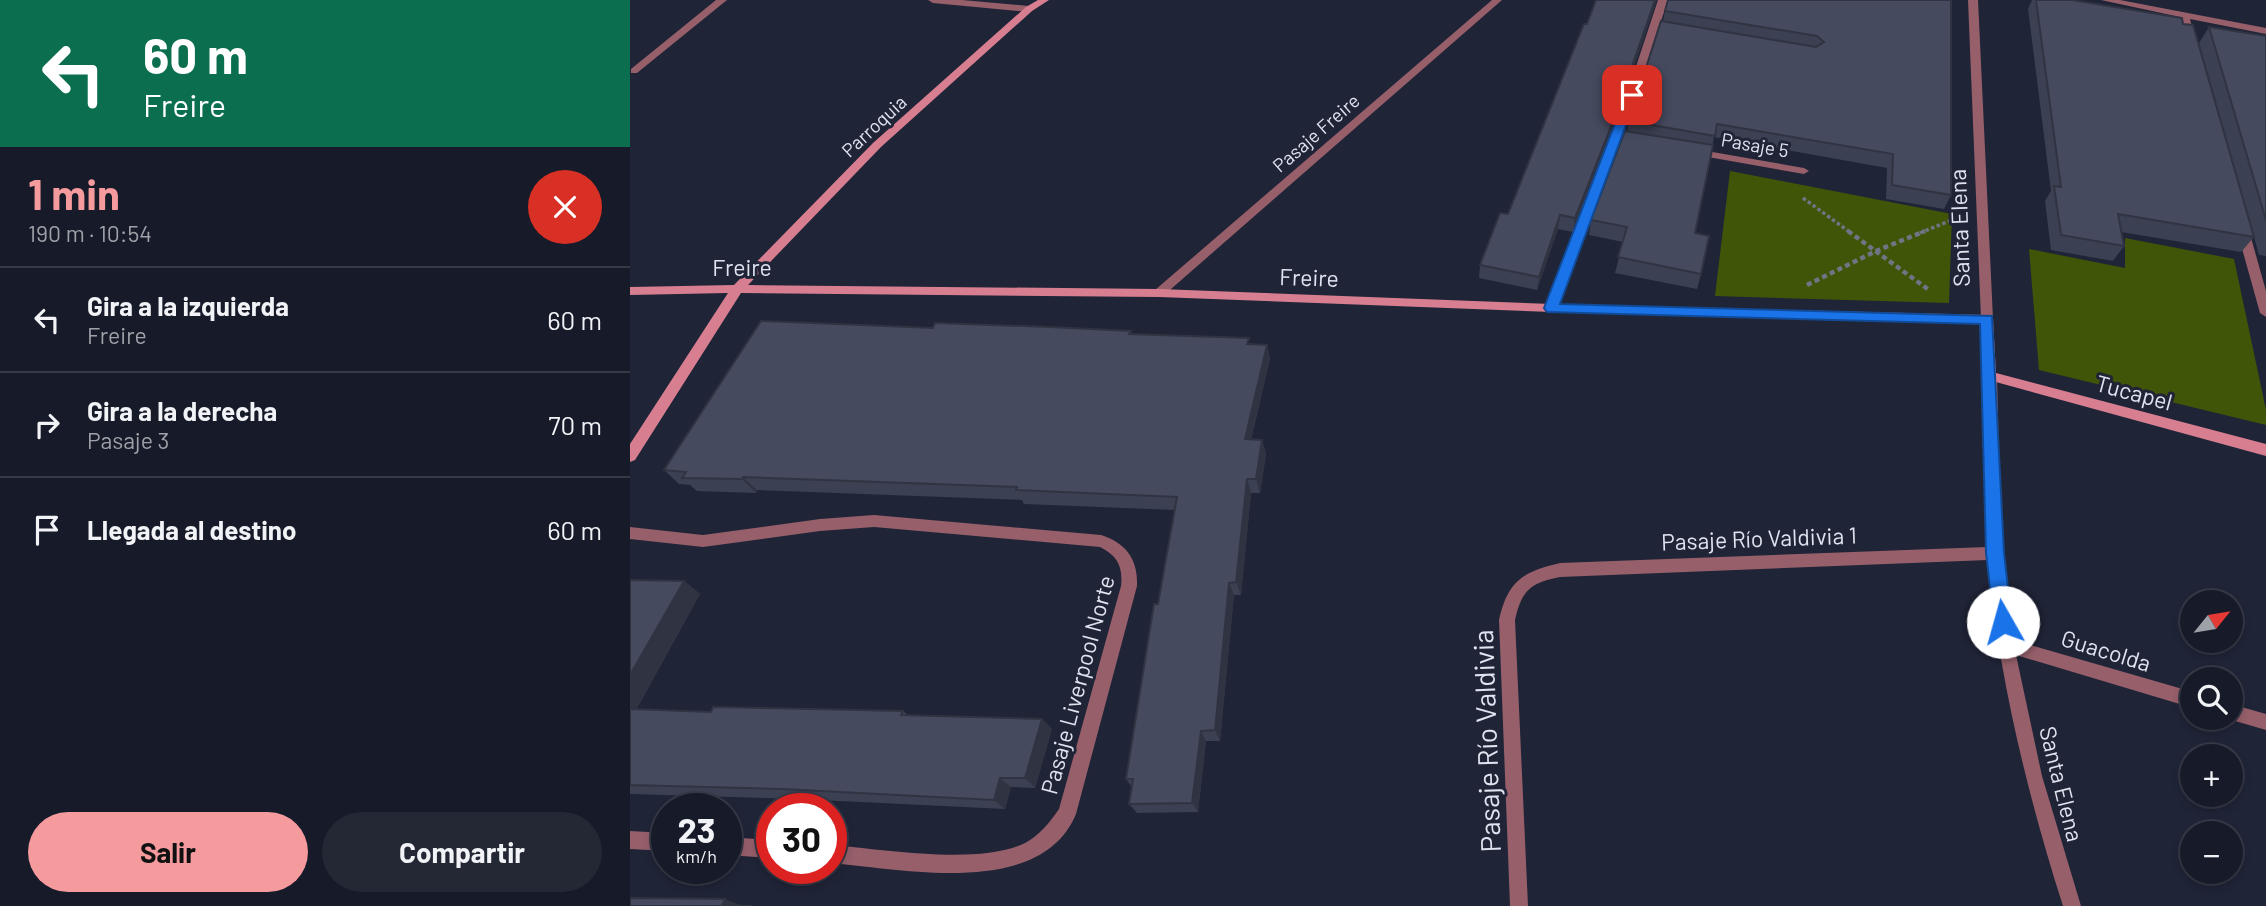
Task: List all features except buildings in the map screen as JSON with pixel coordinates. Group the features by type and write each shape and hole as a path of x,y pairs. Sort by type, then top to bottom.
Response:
{"street":[{"path":"634,71 722,0"},
{"path":"933,0 1029,9"},
{"name":"Parroquia","path":"630,456 737,289 877,145 1029,9 1044,0"},
{"name":"Pasaje Freire","path":"1159,293 1497,0"},
{"path":"1552,308 1617,139 1663,0"},
{"name":"Santa Elena","path":"1973,0 1995,553 2006,645 2042,816 2072,906"},
{"path":"2106,0 2266,31"},
{"path":"2183,15 2194,54"},
{"path":"1654,28 1667,31"},
{"path":"1617,139 1630,141"},
{"name":"Pasaje 5","path":"1684,150 1804,171"},
{"path":"2237,210 2266,313"},
{"name":"Freire","path":"630,291 737,289 1159,293 1552,308 1987,319"},
{"name":"Tucapel","path":"1990,376 2266,450"},
{"name":"Pasaje Liverpool Norte","path":"630,533 703,541 874,521 1101,541 1115,545 1124,555 1131,570 1129,586 1067,814 1051,836 1028,851 1002,860 973,863 847,855"},
{"name":"Pasaje Río Valdivia 1","path":"1527,581 1560,569 1995,553"},
{"name":"Pasaje Río Valdivia","path":"1519,906 1507,620 1511,597 1527,581"},
{"name":"Guacolda","path":"2006,645 2180,696"},
{"path":"2243,715 2266,722"},
{"path":"630,840 651,841"}],"path":[{"path":"1813,205 1937,295"},
{"path":"1749,313 1876,251 1982,208"}],"green space":[{"path":"1730,171 1952,214 1949,303 1715,296"},
{"path":"2125,238 2234,259 2266,410 2266,425 2039,370 2029,249 2125,268"}],"route":[{"path":"1632,95 1552,308 1987,319 1995,553 2003,622"}]}
